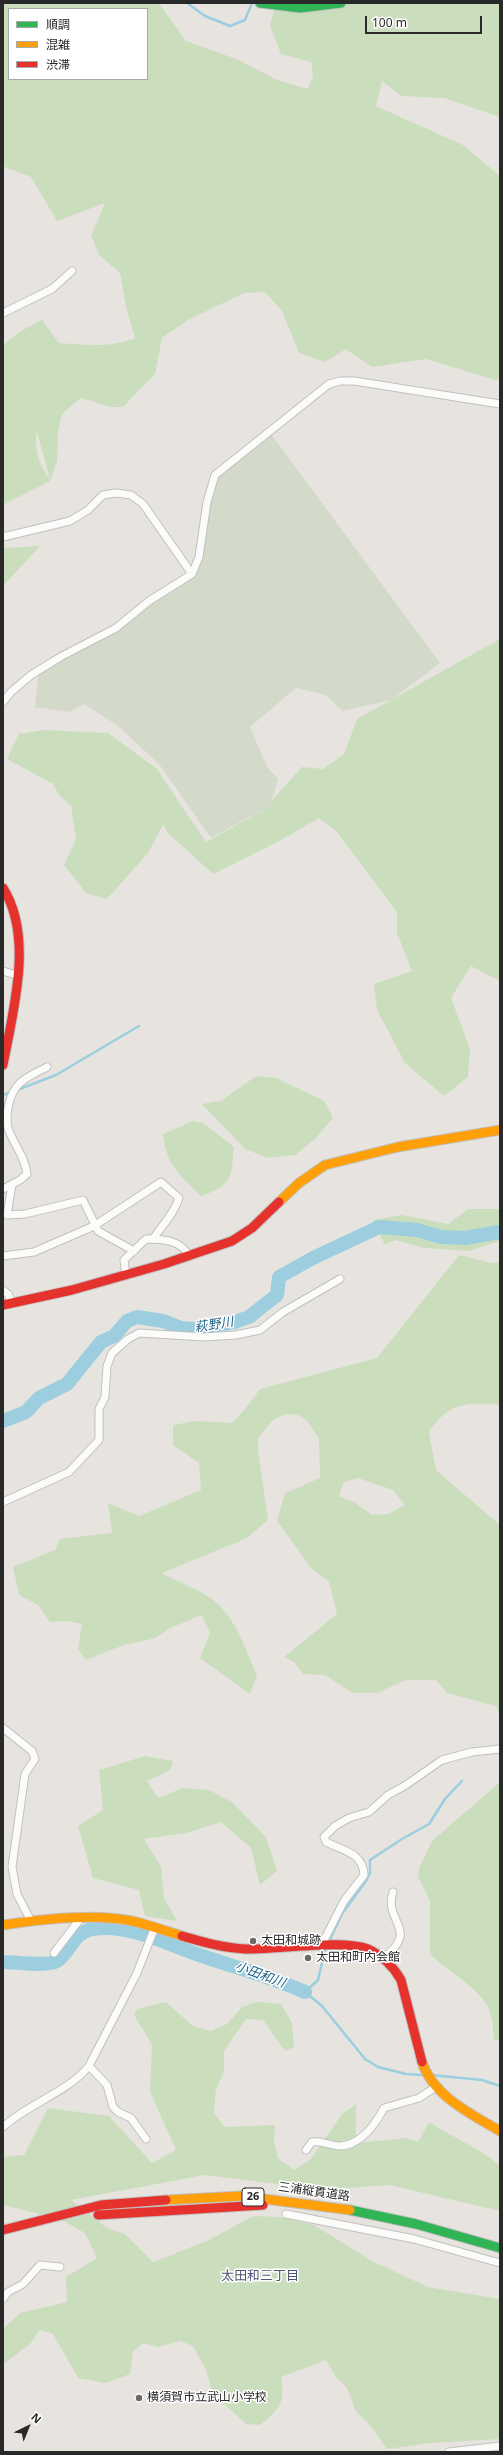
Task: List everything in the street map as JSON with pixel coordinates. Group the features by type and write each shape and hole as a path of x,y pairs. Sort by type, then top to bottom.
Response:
{"main road":[{"path":"260,3 308,8 341,3"},
{"path":"3,888 16,917 19,946 3,1065"},
{"path":"8,1304 126,1275 232,1241 252,1228 299,1183 325,1165 398,1147 500,1130"},
{"path":"3,1925 31,1921 105,1918 155,1927 222,1946 246,1949 354,1946 367,1950 383,1958 394,1968 401,1980 426,2074 436,2087 461,2108 500,2131"},
{"name":"三浦縦貫道路","path":"3,2230 108,2204 241,2196 355,2210 403,2220 500,2248"},
{"name":"三浦縦貫道路","path":"3,2235 34,2225 94,2215 284,2205 346,2213 396,2223 500,2252"}],"street":[{"path":"3,313 52,288 72,271"},
{"path":"3,702 11,692 31,675 62,656 116,628 148,601 192,574 199,557 207,502 215,475 329,384 340,380 354,381 500,404"},
{"path":"3,537 70,521 88,510 103,495 116,492 131,495 143,504 192,574"},
{"path":"3,971 16,975"},
{"path":"3,1190 26,1174 25,1162 7,1124 7,1112 15,1088 21,1082 47,1067"},
{"path":"3,1256 34,1252 94,1226 161,1182 179,1198 174,1212 164,1222 154,1239"},
{"path":"12,1185 7,1215 25,1214 83,1200 94,1226 98,1231 134,1251"},
{"path":"126,1275 124,1260 146,1239 179,1243 185,1247 189,1256"},
{"path":"3,1502 69,1472 99,1440 99,1409 105,1397 107,1366 112,1353 128,1339 139,1333 204,1337 236,1335 260,1330 283,1312 340,1279"},
{"path":"3,1290 8,1294 8,1304"},
{"path":"3,1728 32,1751 35,1760 25,1774 12,1867 17,1894 31,1921"},
{"path":"321,1946 344,1901 364,1875 364,1864 360,1859 326,1842 324,1837 327,1833 349,1818 369,1812 388,1795 406,1785 442,1760 472,1752 500,1749"},
{"path":"383,1958 394,1950 400,1936 399,1923 390,1906 393,1892"},
{"path":"54,1953 80,1919"},
{"path":"3,2126 15,2115 80,2077 89,2066 137,1973 155,1927"},
{"path":"89,2066 107,2085 113,2107 118,2112 130,2118 146,2139"},
{"path":"306,2150 312,2142 318,2141 340,2146 358,2140 375,2124 384,2108 419,2098 436,2087"},
{"path":"286,2214 414,2239 500,2263"},
{"path":"3,2299 8,2292 22,2284 40,2265 60,2267"},
{"path":"449,2452 500,2446"}],"green space":[{"path":"3,3 159,3 186,41 239,60 277,80 308,89 313,76 311,62 281,54 270,26 276,3 500,3 500,117 444,98 401,96 382,81 376,106 463,145 500,176 500,379 495,380 426,359 372,367 346,349 325,362 299,353 282,311 265,292 244,293 188,320 162,338 155,374 123,407 111,407 81,398 62,414 58,432 57,461 50,481 3,505 3,345 21,331 42,320 59,343 107,345 135,338 126,307 120,273 99,255 91,235 105,203 57,221 31,177 5,167 3,168","holes":["37,432 50,479 43,469 38,457 36,444"]},
{"path":"271,434 440,663 391,700 342,711 326,695 296,688 250,727 267,767 278,779 270,806 211,838 159,764 117,725 84,704 69,712 35,707 39,666 58,653 104,633 187,582 198,568 204,530 218,477"},
{"path":"40,546 3,586 3,548"},
{"path":"500,639 500,981 471,966 451,998 470,1049 468,1077 444,1096 405,1063 377,1010 374,984 412,971 397,933 397,912 337,832 319,818 281,840 213,874 169,834 163,825 148,853 107,899 86,893 64,865 76,839 71,806 59,795 53,784 7,759 19,734 44,730 108,733 157,769 206,842 262,811 302,767 323,769 344,754 357,719"},
{"path":"256,1076 276,1078 324,1101 333,1118 315,1139 295,1155 268,1158 245,1149 202,1104 221,1101"},
{"path":"193,1121 203,1123 234,1147 231,1173 225,1184 201,1196 175,1169 167,1154 163,1134"},
{"path":"468,1209 500,1209 500,1241 469,1251 424,1248 395,1240 385,1245 373,1220 402,1215 448,1224"},
{"path":"459,1255 492,1263 500,1262 500,1408 499,1405 487,1404 459,1406 443,1415 429,1432 436,1470 500,1525 500,1717 496,1706 447,1693 436,1680 406,1680 377,1693 353,1693 325,1675 303,1674 294,1662 284,1657 337,1614 329,1582 312,1569 277,1521 285,1493 320,1478 319,1438 307,1421 298,1415 285,1414 273,1420 258,1438 258,1450 268,1520 247,1538 162,1573 208,1596 227,1614 242,1640 257,1675 250,1694 200,1658 210,1633 202,1615 170,1628 156,1638 124,1645 86,1660 78,1649 82,1624 67,1621 50,1622 38,1605 19,1595 13,1567 55,1550 60,1539 112,1533 108,1503 139,1516 201,1490 199,1463 173,1445 173,1425 196,1421 232,1423 246,1408 260,1389 377,1358","holes":["358,1478 393,1490 405,1505 388,1514 372,1515 354,1502 339,1496 344,1482"]},
{"path":"145,1756 173,1761 170,1770 147,1781 158,1798 183,1788 209,1790 232,1802 266,1837 277,1871 260,1885 251,1848 221,1822 186,1833 144,1839 161,1867 164,1898 177,1921 145,1916 139,1890 93,1878 78,1826 103,1810 99,1770"},
{"path":"500,1782 500,2040 494,2040 492,2019 487,2004 464,1981 430,1954 430,1901 418,1877 419,1868 432,1841"},
{"path":"166,2002 193,2026 211,2031 227,2024 242,2007 256,2002 281,2004 292,2023 294,2047 285,2051 263,2020 246,2019 224,2051 224,2072 216,2089 214,2113 225,2127 275,2125 274,2141 278,2158 294,2170 310,2160 342,2114 356,2104 356,2143 406,2138 418,2142 429,2122 475,2148 500,2166 500,2211 389,2185 324,2190 205,2175 71,2200 107,2228 125,2234 153,2262 209,2240 253,2216 280,2217 314,2225 372,2261 428,2287 500,2299 500,2439 431,2443 387,2449 373,2429 356,2411 347,2388 335,2376 326,2360 281,2377 282,2399 280,2405 272,2415 260,2425 246,2424 213,2394 206,2370 193,2346 180,2341 158,2347 143,2343 133,2352 130,2374 106,2383 78,2378 53,2334 40,2330 31,2343 5,2363 3,2360 4,2328 20,2313 67,2302 66,2277 97,2258 85,2233 60,2219 3,2205 3,2157 24,2155 48,2108 109,2116 152,2163 176,2150 150,2092 152,2045 134,2015 137,2009"}],"waterway":[{"path":"187,3 205,16 230,26 245,20 252,3"},
{"path":"17,1090 56,1075 139,1026"},
{"path":"3,1095 11,1092"},
{"name":"萩野川","path":"3,1421 26,1412 39,1398 67,1384 101,1342 114,1336 127,1321 137,1317 163,1321 181,1328 196,1329 235,1322 249,1317 277,1295 279,1277 313,1258 379,1227 417,1230 441,1237 465,1238 500,1232"},
{"path":"328,1944 342,1914 366,1881 370,1873 370,1860 402,1839 429,1824 445,1799 462,1781"},
{"name":"小田和川","path":"3,1962 39,1964 53,1963 62,1957 80,1934 86,1931 107,1928 122,1929 151,1937 305,1992"},
{"name":"小田和川","path":"325,1950 318,1980 305,1992 322,2006 365,2059 378,2067 406,2074 423,2075"},
{"name":"小田和川","path":"431,2075 482,2080 500,2086"}],"traffic: fast":[{"path":"260,3 300,8 341,3"},
{"path":"350,2210 416,2224 500,2248"}],"traffic: slow":[{"path":"279,1202 299,1183 325,1165 398,1147 500,1130"},
{"path":"3,1925 51,1919 101,1917 132,1921 182,1936"},
{"path":"422,2062 427,2074 435,2085 454,2103 500,2131"},
{"path":"166,2200 241,2196 350,2210"}],"traffic: jam":[{"path":"3,888 12,907 17,929 19,951 16,998 3,1065"},
{"path":"3,1305 72,1290 164,1264 232,1241 252,1228 279,1202"},
{"path":"182,1936 213,1944 245,1949 326,1945 357,1946 368,1949 387,1962 395,1970 401,1980 422,2062"},
{"path":"3,2230 101,2205 166,2200"},
{"path":"98,2215 263,2205"}],"place":[{"name":"太田和城跡","path":"253,1941"},
{"name":"太田和町内会館","path":"308,1958"},
{"name":"横須賀市立武山小学校","path":"139,2398"}],"district":[{"name":"太田和三丁目","path":"260,2276"}]}
